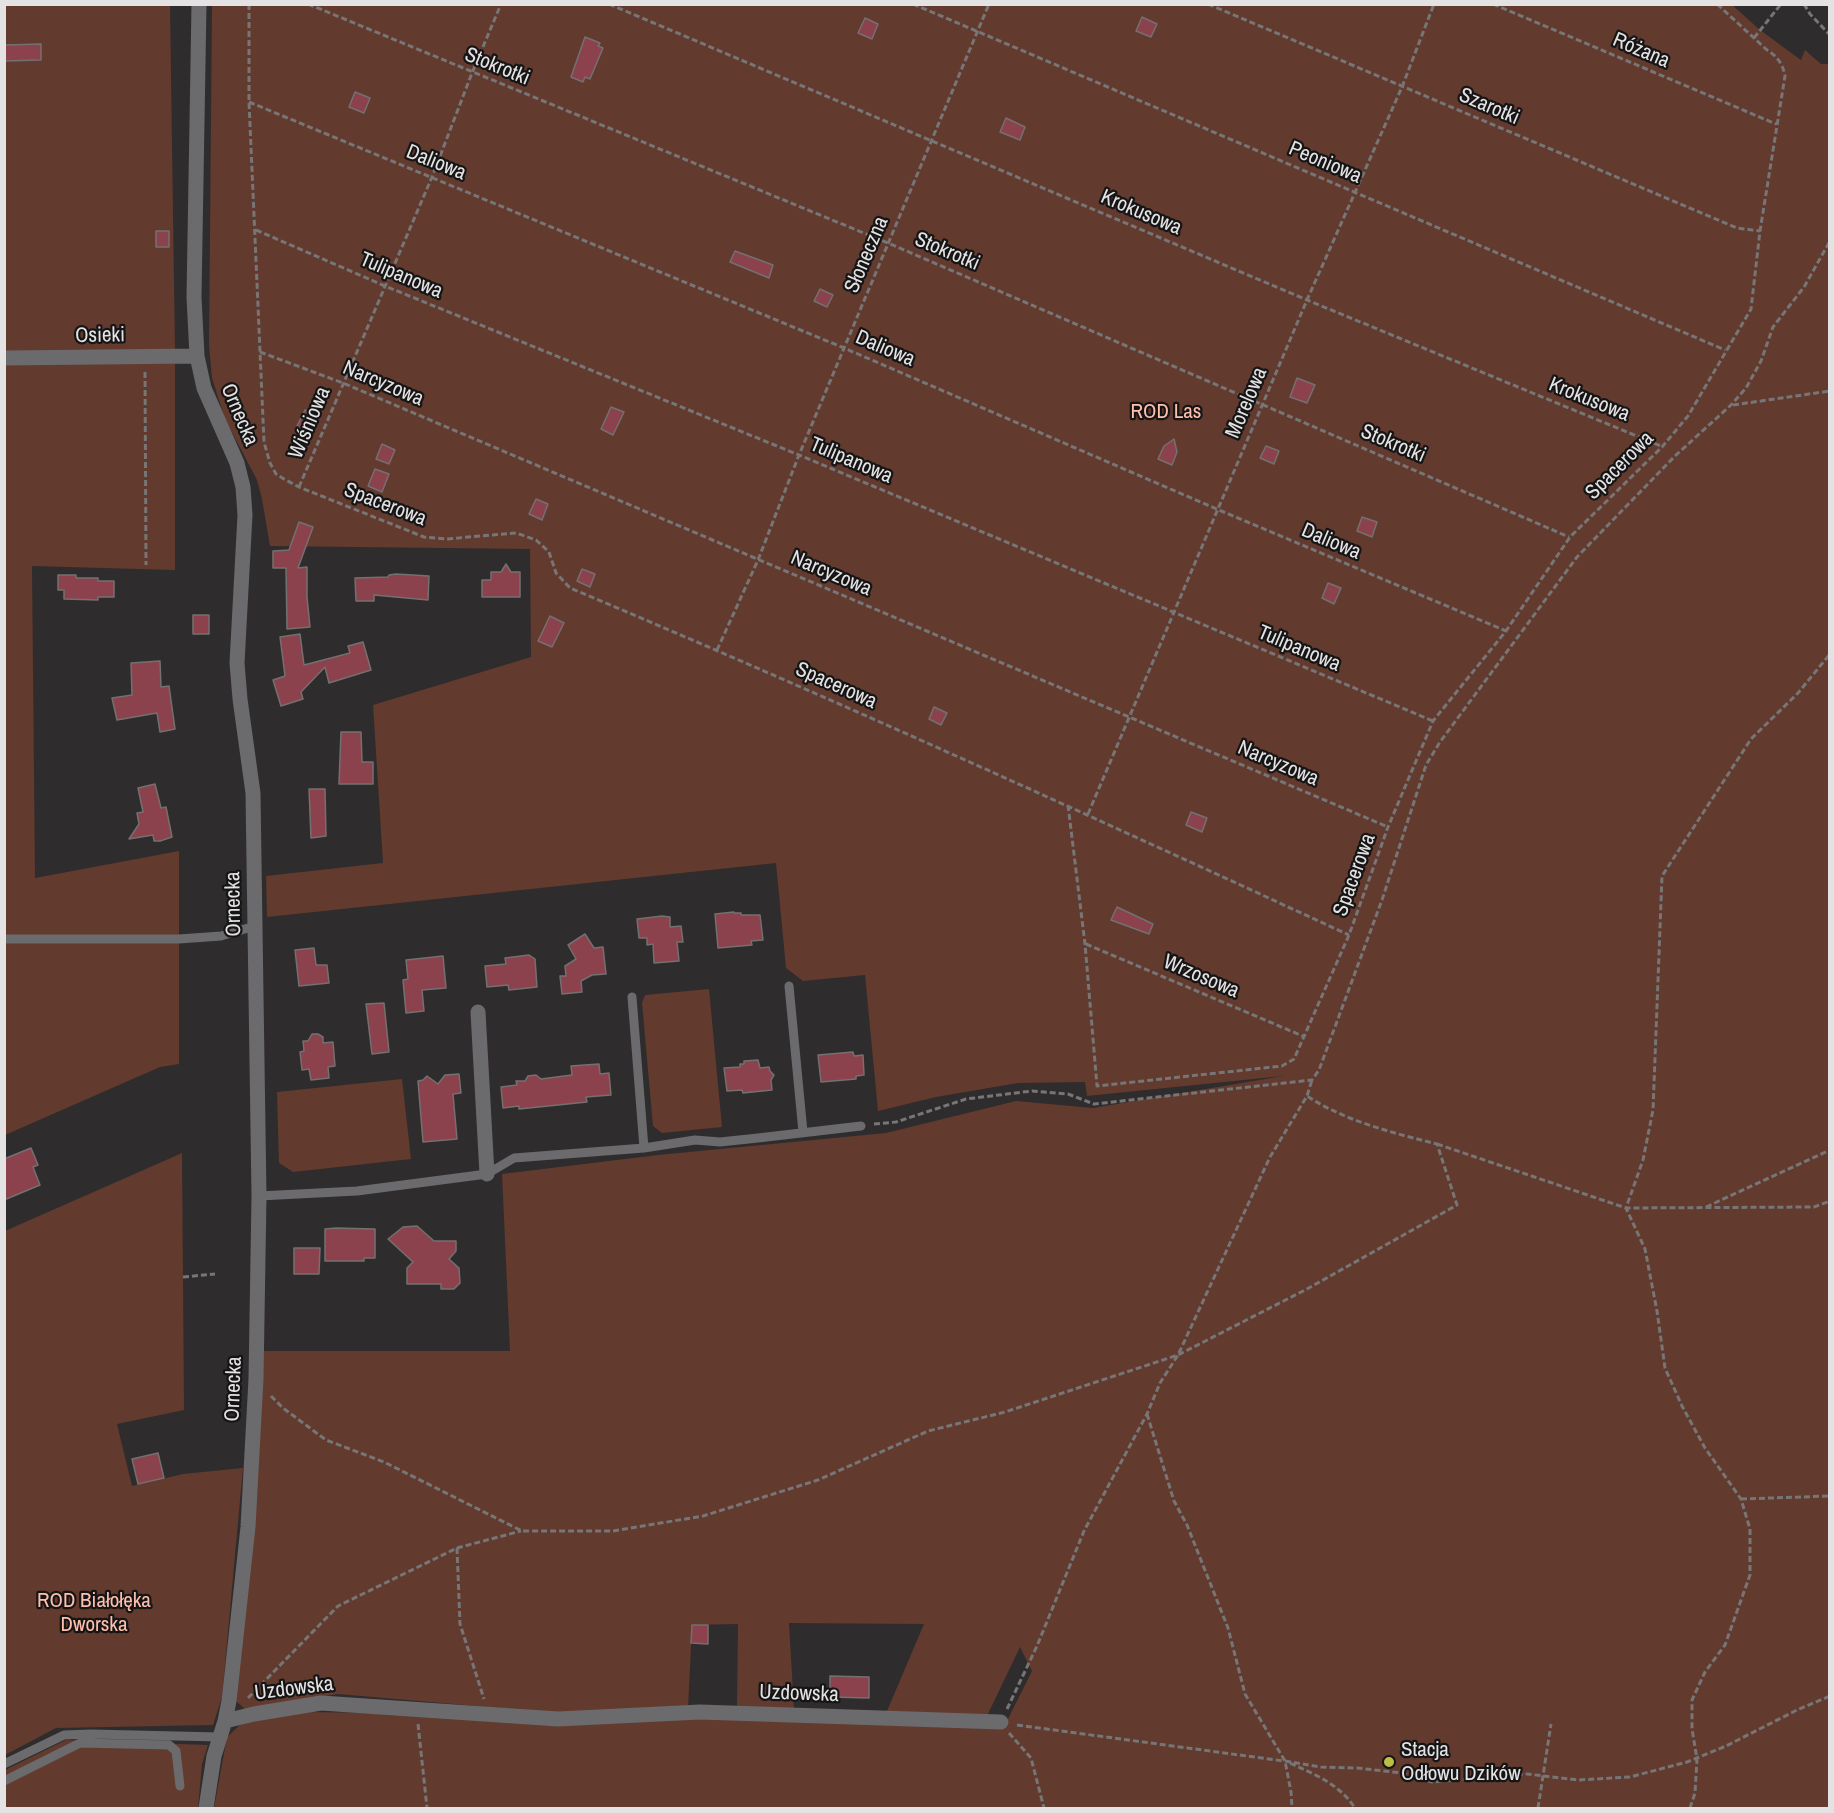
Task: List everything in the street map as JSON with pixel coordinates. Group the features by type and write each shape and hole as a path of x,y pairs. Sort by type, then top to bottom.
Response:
{"street":[{"name":"Ornecka","path":"199,4 194,297 197,356 204,388 237,463 243,488 245,515 237,663 253,793 259,1196 256,1379 248,1527 225,1721 210,1775 206,1809"},
{"name":"Osieki","path":"4,358 197,356"},
{"path":"478,1012 488,1174"},
{"name":"Uzdowska","path":"225,1721 321,1703 558,1719 700,1712 1000,1722"}],"lane":[{"path":"4,939 179,939 221,936 255,926"},
{"path":"789,986 803,1132"},
{"path":"632,997 644,1148"},
{"path":"259,1196 357,1191 488,1174 514,1158 644,1148 695,1140 720,1142 861,1126"},
{"path":"4,1764 64,1735 220,1737"},
{"path":"4,1781 80,1743 169,1745 177,1751 180,1786"}],"path":[{"name":"Spacerowa","path":"249,4 249,102 264,442 276,474 299,488 424,537 446,539 516,533 537,540 549,552 556,573 570,588 717,650 1068,805 1349,935"},
{"name":"Stokrotki","path":"308,4 888,243 1570,537"},
{"name":"Wiśniowa","path":"299,488 432,177 501,4"},
{"name":"Krokusowa","path":"609,4 1307,300 1662,447"},
{"name":"Peoniowa","path":"913,4 1725,351"},
{"name":"Słoneczna","path":"717,650 758,560 799,455 989,4"},
{"name":"Szarotki","path":"1208,4 1737,228 1760,231"},
{"name":"Morelowa","path":"1088,814 1262,404 1402,87 1434,4"},
{"name":"Różana","path":"1493,4 1777,124"},
{"name":"Spacerowa","path":"1068,805 1085,944 1097,1086 1282,1066 1294,1059 1349,935 1388,827 1433,721 1506,631 1570,537 1662,447 1688,416 1725,351 1748,317 1785,76 1783,67 1774,54 1754,39 1717,4"},
{"path":"1754,39 1781,4"},
{"path":"1804,4 1810,14 1830,35"},
{"name":"Daliowa","path":"249,102 844,348 1218,510 1506,631"},
{"name":"Tulipanowa","path":"255,230 1433,721"},
{"path":"1000,1722 1037,1646 1084,1531 1148,1414 1160,1383 1178,1355 1270,1157 1307,1096 1312,1080 1319,1070 1382,900 1426,765 1440,742 1577,557 1675,456 1731,405 1746,388 1761,362 1773,327 1804,287 1830,241"},
{"name":"Narcyzowa","path":"260,352 343,383 1388,827"},
{"path":"145,367 146,565"},
{"path":"1731,405 1830,391"},
{"path":"1689,1809 1695,1793 1696,1758 1692,1729 1692,1700 1705,1672 1725,1645 1750,1575 1750,1529 1741,1499 1705,1448 1665,1368 1645,1249 1626,1208 1643,1160 1653,1110 1662,876 1751,739 1798,693 1830,654"},
{"name":"Wrzosowa","path":"1085,944 1305,1037"},
{"path":"861,1126 896,1122 966,1099 1032,1091 1068,1094 1094,1104 1312,1080"},
{"path":"1307,1096 1320,1105 1390,1133 1437,1144 1626,1208 1814,1207 1830,1201"},
{"path":"225,1721 338,1606 457,1548 522,1531 614,1531 703,1516 818,1480 928,1431 1005,1412 1178,1355 1307,1289 1457,1205 1437,1144"},
{"path":"1704,1208 1830,1150"},
{"path":"183,1277 215,1274"},
{"path":"256,1379 283,1408 326,1440 384,1462 522,1531"},
{"path":"1148,1414 1174,1501 1187,1525 1228,1628 1245,1694 1285,1761 1292,1809"},
{"path":"1741,1499 1830,1496"},
{"path":"457,1548 460,1624 489,1714"},
{"path":"1000,1722 1321,1767 1402,1773 1432,1782 1527,1774 1578,1780 1630,1777 1696,1758 1830,1696"},
{"path":"416,1708 427,1809"},
{"path":"1000,1722 1031,1758 1044,1809"},
{"path":"1538,1809 1551,1724"},
{"path":"1285,1761 1329,1781 1347,1796 1355,1809"}],"green space":[{"name":"ROD Las","path":"1731,4 1760,30 1801,60 1805,50 1821,64 1829,64 1829,1808 214,1808 227,1737 244,1721 298,1712 688,1716 1003,1729 1032,1671 1020,1647 987,1716 887,1711 924,1624 789,1623 794,1710 737,1707 738,1624 692,1625 688,1709 557,1713 338,1694 245,1709 236,1701 262,1351 510,1351 502,1174 658,1155 886,1133 1016,1101 1093,1108 1283,1076 1087,1096 1085,1082 1018,1083 936,1097 878,1111 865,975 803,981 786,968 776,863 267,917 266,876 383,863 373,705 531,657 530,549 270,546 257,480 225,419 212,378 209,345 212,5"},
{"path":"4,5 170,5 175,351 5,352"},
{"path":"175,363 175,570 32,566 35,878 179,851 179,1064 160,1067 5,1135 4,364"},
{"path":"709,989 722,1127 662,1133 653,1126 642,1003 645,995"},
{"path":"402,1079 411,1159 293,1172 279,1163 277,1092"},
{"name":"ROD Białołęka Dworska","path":"182,1153 184,1410 117,1424 132,1486 183,1474 243,1468 222,1697 213,1725 56,1728 5,1755 5,1231"},
{"path":"66,1740 208,1745 202,1764 198,1808 5,1808 5,1770"}],"building":[{"path":"1142,17 1157,24 1151,37 1136,31"},
{"path":"865,18 878,24 872,39 858,33"},
{"path":"585,37 600,43 598,46 603,48 590,79 585,77 583,82 571,77"},
{"path":"41,44 41,60 4,61 4,45"},
{"path":"355,92 370,98 364,113 349,107"},
{"path":"1006,118 1025,127 1020,140 1000,132"},
{"path":"156,231 169,231 169,247 156,247"},
{"path":"735,251 773,265 769,278 730,262"},
{"path":"820,289 833,295 827,307 814,301"},
{"path":"1297,378 1315,385 1307,403 1290,397"},
{"path":"611,407 624,412 613,435 601,429"},
{"path":"305,410 318,417 310,433 297,426"},
{"path":"1174,439 1177,452 1172,465 1158,459 1164,446"},
{"path":"382,444 395,450 389,464 376,459"},
{"path":"1266,446 1279,451 1274,464 1260,458"},
{"path":"375,469 389,474 382,492 368,486"},
{"path":"536,499 548,504 542,520 529,514"},
{"path":"1362,517 1377,522 1372,537 1357,531"},
{"path":"299,522 313,527 298,568 307,567 310,627 287,629 286,568 273,568 273,551 289,550"},
{"path":"506,564 511,572 520,572 520,597 482,597 482,580 491,580 491,572 501,572"},
{"path":"582,569 595,574 590,587 577,581"},
{"path":"396,574 429,576 428,600 374,595 374,601 356,601 355,578 388,577"},
{"path":"58,575 76,575 76,578 114,581 114,597 98,597 98,600 64,599 64,590 58,590"},
{"path":"1328,583 1341,588 1334,604 1322,598"},
{"path":"193,615 209,615 209,634 193,634"},
{"path":"550,616 564,623 552,647 538,641"},
{"path":"300,634 304,665 350,653 348,646 363,642 371,670 329,683 325,667 301,692 303,699 281,706 273,680 285,676 280,637"},
{"path":"160,661 161,687 169,686 175,729 160,732 157,713 117,720 112,698 132,695 131,663"},
{"path":"934,707 947,713 941,725 929,719"},
{"path":"341,732 361,732 362,762 373,762 373,784 339,784"},
{"path":"155,784 161,808 166,807 172,837 160,841 154,841 153,835 129,839 139,824 137,813 143,812 138,788"},
{"path":"309,789 325,789 326,836 311,838"},
{"path":"1191,812 1207,818 1202,832 1186,825"},
{"path":"1117,907 1153,924 1149,934 1111,920"},
{"path":"741,913 741,915 760,915 763,940 751,941 752,945 718,948 715,914"},
{"path":"670,917 670,927 681,926 683,942 677,942 679,961 654,963 653,944 647,945 647,938 639,938 637,919"},
{"path":"585,934 594,948 603,947 606,974 592,975 581,981 582,992 562,994 560,976 566,976 565,966 576,959 568,945"},
{"path":"314,948 316,965 327,965 329,983 299,986 295,950"},
{"path":"529,955 535,959 537,987 509,990 508,985 487,987 485,966 506,964 505,958"},
{"path":"443,956 446,988 422,990 424,1011 406,1013 403,980 408,979 406,960"},
{"path":"384,1003 389,1052 372,1054 366,1004"},
{"path":"312,1034 323,1037 323,1043 333,1042 335,1066 328,1067 329,1078 311,1080 309,1069 302,1070 300,1052 304,1051 303,1041 308,1041"},
{"path":"853,1052 854,1056 863,1055 864,1075 856,1076 856,1079 821,1082 818,1055"},
{"path":"758,1060 760,1068 769,1067 774,1075 771,1080 772,1090 743,1093 742,1090 727,1091 724,1068 740,1067 744,1061"},
{"path":"599,1064 600,1074 609,1073 611,1095 586,1097 587,1102 519,1109 519,1106 503,1108 501,1087 517,1085 516,1081 525,1081 528,1076 536,1075 541,1079 572,1075 571,1066"},
{"path":"459,1074 461,1093 453,1094 457,1139 423,1142 418,1081 427,1076 438,1084 445,1075"},
{"path":"31,1148 38,1165 33,1167 40,1185 4,1200 4,1159"},
{"path":"417,1226 434,1241 456,1241 456,1251 449,1259 459,1268 460,1283 454,1289 441,1289 441,1284 407,1284 407,1268 413,1262 388,1239 403,1227"},
{"path":"325,1229 375,1229 375,1258 364,1258 364,1261 325,1261"},
{"path":"294,1248 320,1248 319,1274 294,1274"},
{"path":"158,1453 164,1478 138,1484 132,1459"},
{"path":"692,1625 708,1625 708,1644 691,1643"},
{"path":"830,1676 869,1677 869,1698 830,1697"}],"place":[{"name":"Stacja Odłowu Dzików","path":"1389,1762"}]}
